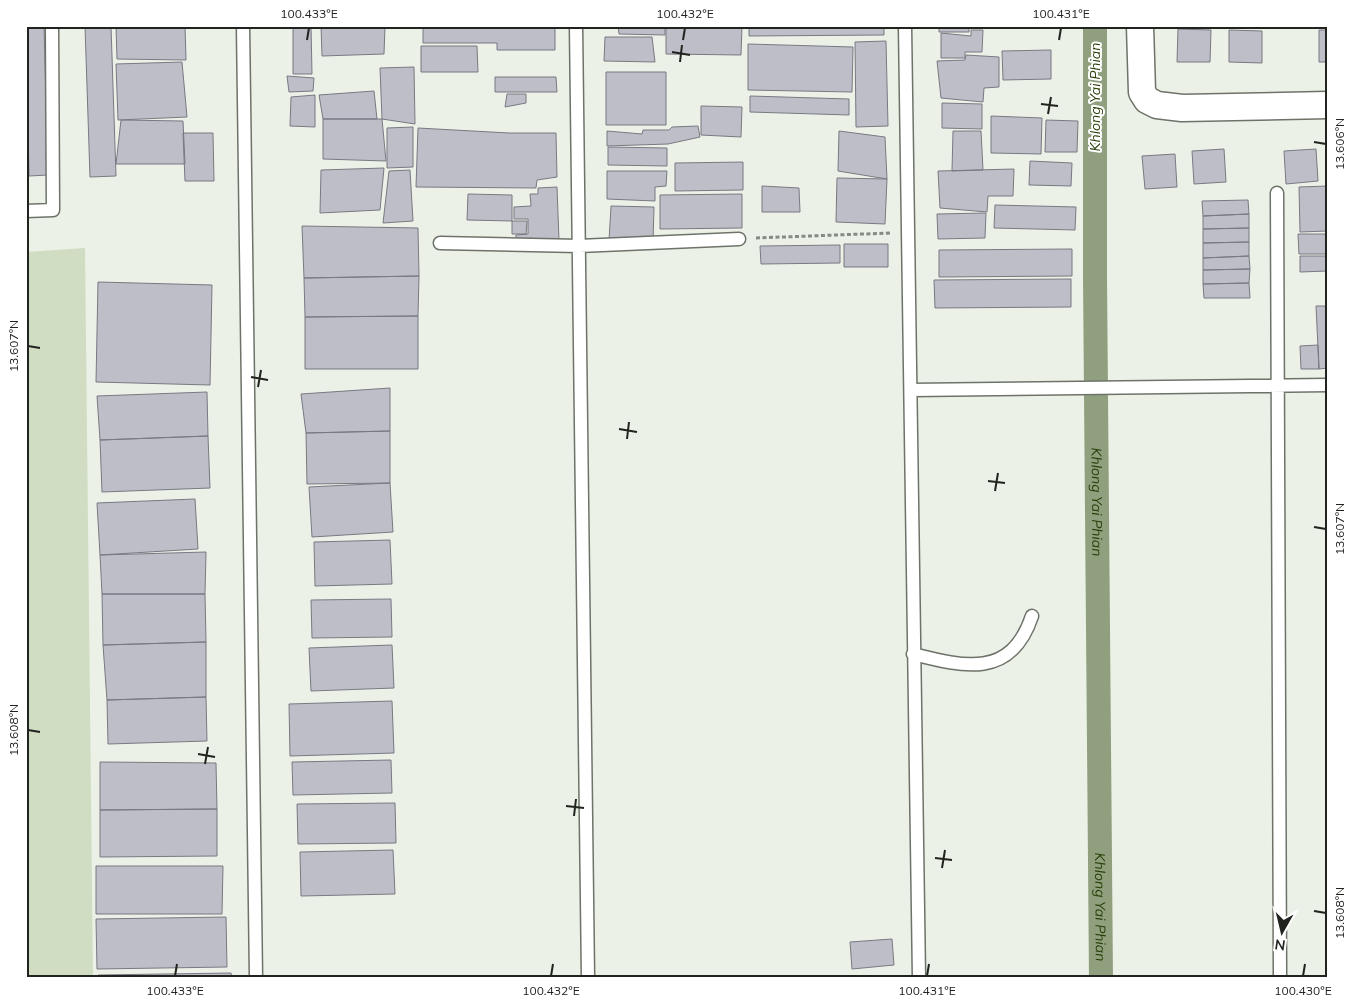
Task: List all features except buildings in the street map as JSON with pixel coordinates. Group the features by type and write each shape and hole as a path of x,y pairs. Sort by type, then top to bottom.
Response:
{"street":[{"path":"1140,26 1142,92 1147,100 1157,105 1182,108 1328,105"}],"lane":[{"path":"26,211 53,210 52,26"},
{"path":"244,26 256,978"},
{"path":"576,26 588,978"},
{"path":"905,26 919,978"},
{"path":"1277,192 1280,978"},
{"path":"440,243 579,246 739,239"},
{"path":"911,390 1328,385"},
{"path":"913,654 951,664 983,665 1004,659 1029,626 1032,616"}],"path":[{"path":"739,239 908,232"}],"green space":[{"path":"85,248 93,978 26,978 26,252"}],"waterway":[{"name":"Khlong Yai Phian","path":"1095,26 1095,278 1101,978"}]}
